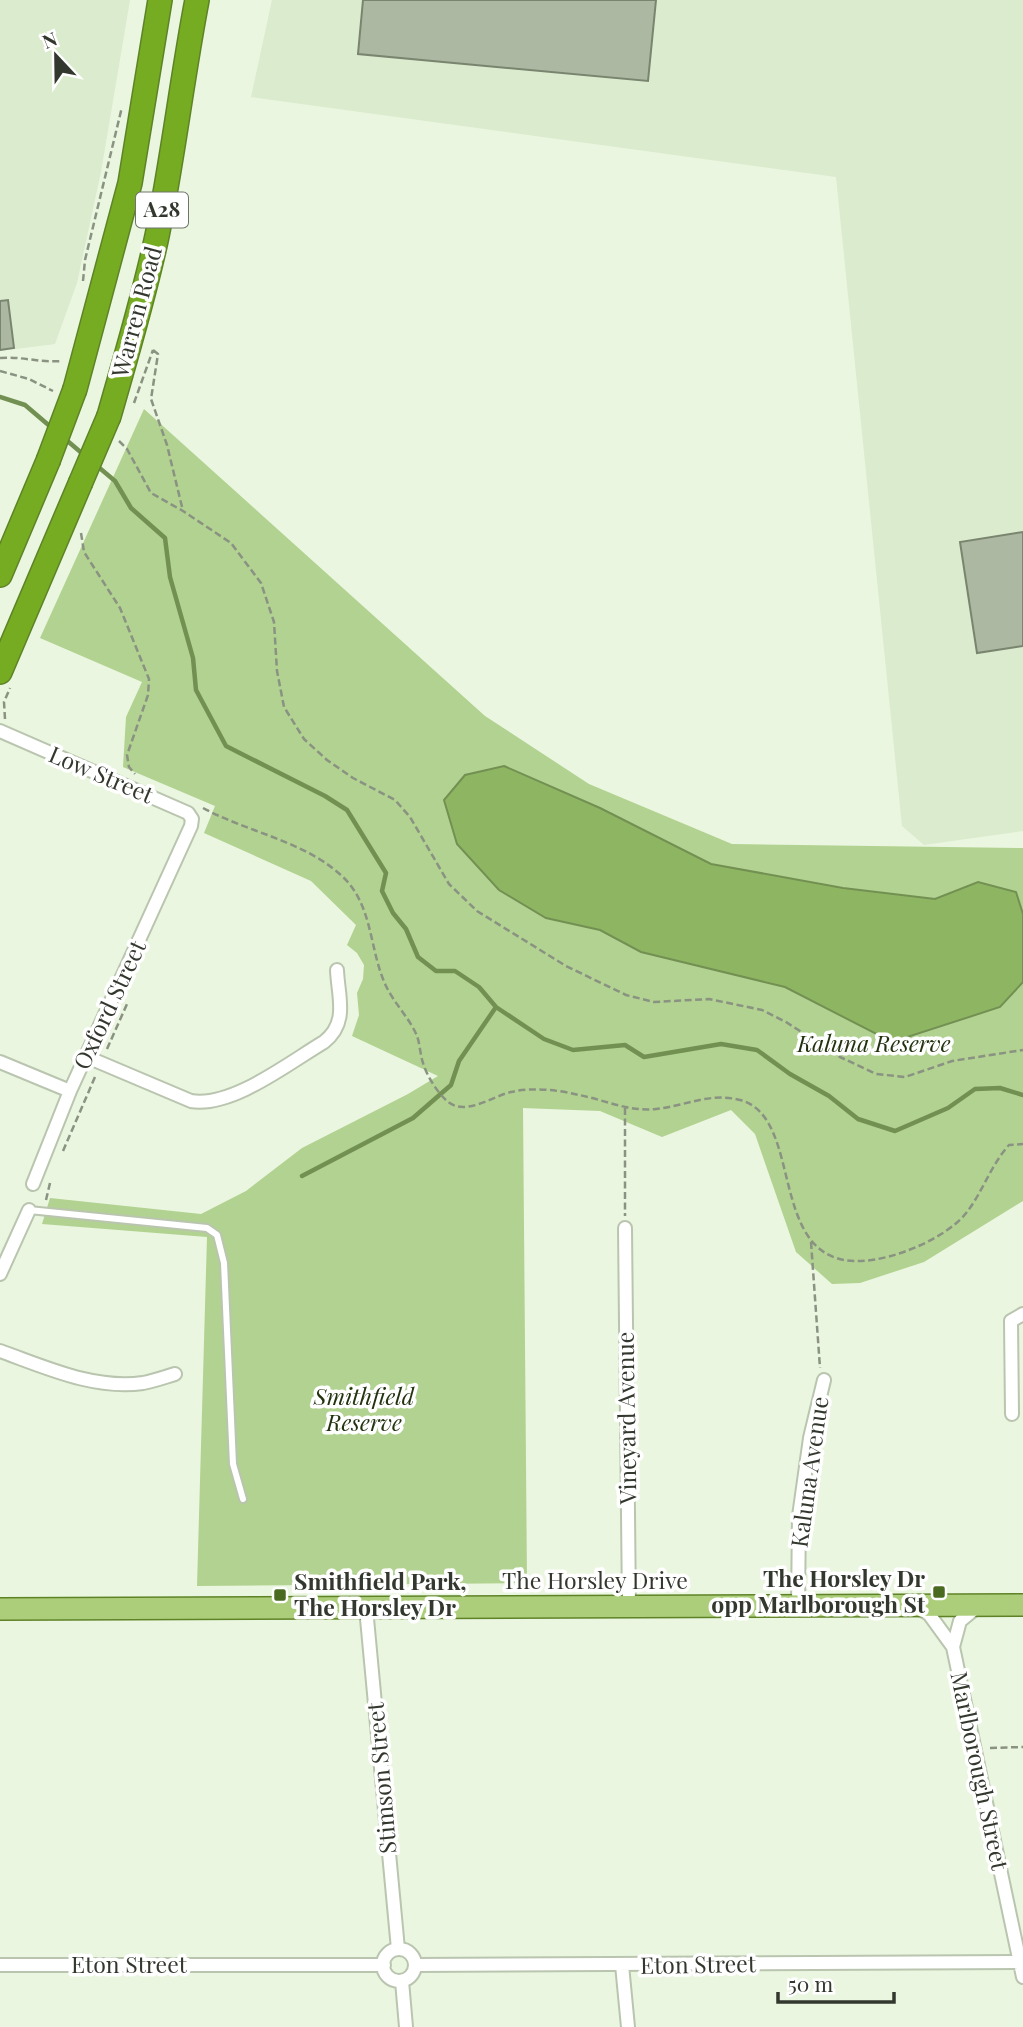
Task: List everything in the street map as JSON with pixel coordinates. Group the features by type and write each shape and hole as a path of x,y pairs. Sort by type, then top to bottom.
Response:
{"highway":[{"name":"Warren Road","path":"0,575 75,389 130,183 160,0"},
{"name":"Warren Road","path":"119,415 157,236 197,0"},
{"name":"A28","path":"0,672 80,484 119,415"}],"main road":[{"name":"The Horsley Drive","path":"0,1609 1023,1605"}],"street":[{"name":"Low Street","path":"0,731 188,813 192,819 191,826"},
{"name":"Oxford Street","path":"33,1184 71,1091 191,826"},
{"path":"87,1057 191,1101 206,1103 230,1097 324,1042 335,1032 341,1014 337,970"},
{"path":"0,1062 71,1091"},
{"path":"0,1274 29,1210"},
{"name":"Vineyard Avenue","path":"625,1228 629,1608"},
{"path":"1012,1414 1011,1321 1023,1314"},
{"path":"0,1351 73,1376 107,1383 143,1383 175,1374"},
{"name":"Kaluna Avenue","path":"798,1607 799,1516 810,1438 824,1380"},
{"name":"Marlborough Street","path":"953,1647 961,1621 979,1605"},
{"name":"Marlborough Street","path":"915,1606 929,1614 953,1647 1023,1977"},
{"name":"Stimson Street","path":"366,1608 398,1949"},
{"path":"398,1949 407,1953 415,1965 414,1974 402,1981 389,1975 384,1965 388,1953 398,1949"},
{"name":"Eton Street","path":"415,1965 1021,1962"},
{"name":"Eton Street","path":"0,1965 384,1965"},
{"path":"622,1965 628,2027"},
{"path":"402,1981 406,2027"}],"lane":[{"path":"29,1210 208,1228 217,1235 224,1263 233,1464 243,1499"}],"path":[{"path":"81,291 85,260 121,108"},
{"path":"119,415 153,350 158,354 151,399 167,445 183,510 231,543 261,583 274,622 277,671 284,707 304,739 327,760 353,778 396,800 410,817 449,884 477,911 566,966 626,995 654,1002 709,999 762,1010 786,1022 840,1057 876,1074 905,1077 952,1061 1023,1050"},
{"path":"0,358 63,361"},
{"path":"81,533 84,552 120,608 149,679 148,695 127,755 129,767 137,776"},
{"path":"198,805 312,854 346,881 366,913 386,987 416,1035 423,1066 447,1101 461,1106 478,1104 512,1091 551,1091 579,1095 625,1108 656,1110 711,1098 743,1100 762,1114 774,1138 804,1229 820,1252 835,1260 863,1261 902,1252 937,1237 965,1215 999,1156 1009,1145 1023,1144"},
{"path":"62,1152 96,1077"},
{"path":"625,1108 625,1228"},
{"path":"43,1212 51,1178"},
{"path":"811,1239 819,1366 824,1380"},
{"path":"990,1748 1023,1747"}],"shaded area":[{"path":"0,0 130,0 101,172 77,283 55,344 0,351"},
{"path":"272,0 1023,0 1023,831 924,845 902,826 836,177 251,97"},
{"path":"504,766 600,808 711,864 843,888 935,899 978,882 1016,892 1023,914 1023,982 1000,1007 892,1042 785,987 641,952 600,930 546,918 499,890 457,844 444,800 465,775"}],"green space":[{"path":"144,409 485,716 589,784 732,844 1023,848 1023,1201 924,1262 860,1283 832,1284 796,1252 755,1134 731,1110 662,1137 600,1111 523,1108 527,1583 197,1586 207,1237 42,1224 50,1198 201,1214 246,1191 302,1148 438,1076 352,1036 359,1015 357,993 363,979 364,965 357,953 347,945 356,925 311,881 204,833 215,806 123,767 126,717 142,682 40,638"}],"building":[{"path":"363,0 656,0 648,81 358,54"},
{"path":"8,300 14,348 0,350 0,301"},
{"path":"1023,532 1023,646 977,653 960,542"}],"waterway":[{"path":"0,397 25,405 52,428"},
{"path":"64,438 84,455"},
{"path":"96,465 115,481 131,508 165,538 170,577 193,658 196,690 226,746 347,810 386,873 382,891 393,913 406,929 418,957 436,971 455,971 479,987 496,1007 544,1039 573,1050 625,1045 644,1057 721,1044 757,1050 790,1074 829,1096 858,1119 895,1131 948,1108 975,1089 1000,1088 1023,1095"},
{"path":"302,1176 413,1118 451,1085 459,1061 496,1007"}],"place":[{"name":"The Horsley Dr opp Marlborough St","path":"939,1592"},
{"name":"Smithfield Park, The Horsley Dr","path":"280,1595"}],"park label":[{"name":"Kaluna Reserve","path":"874,1044"},
{"name":"Smithfield Reserve","path":"364,1410"}]}
